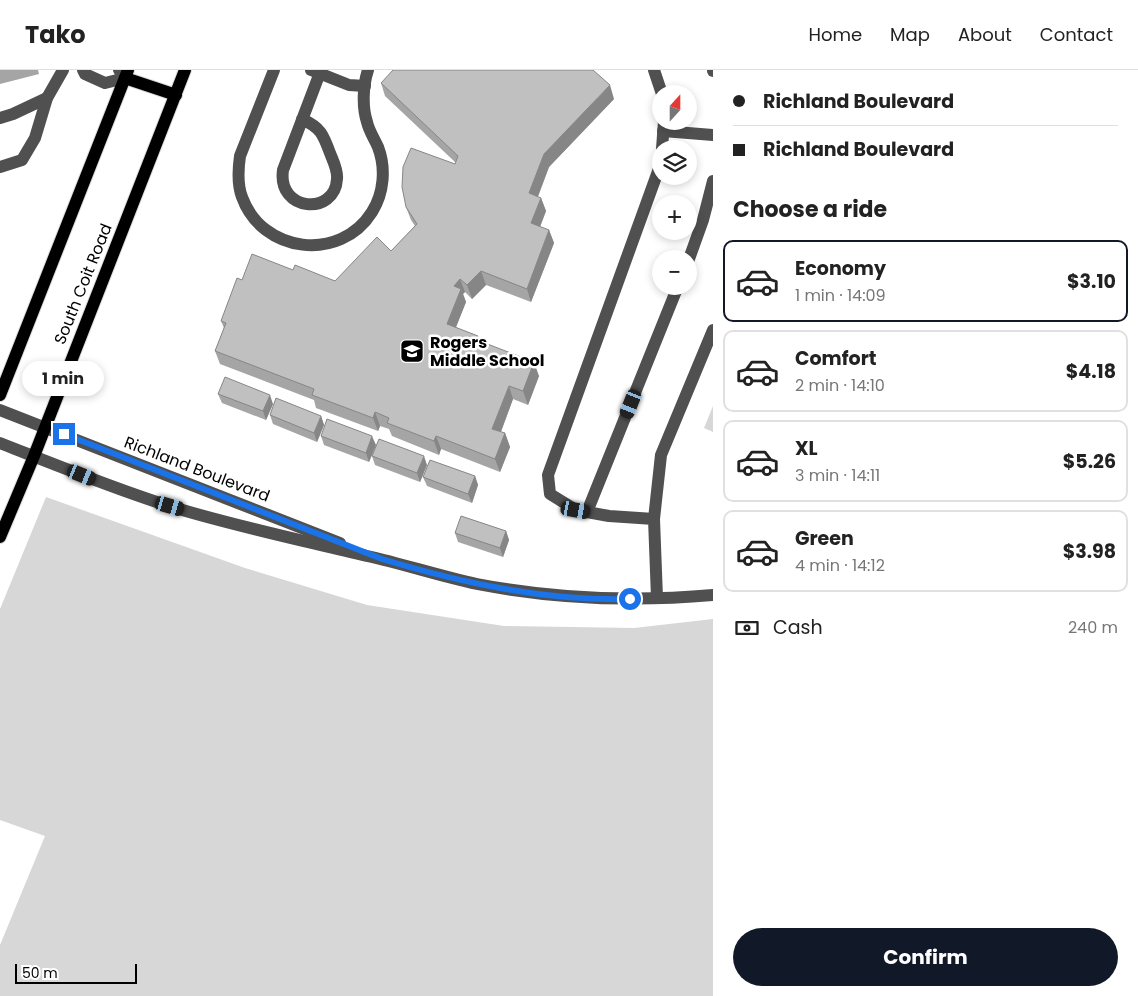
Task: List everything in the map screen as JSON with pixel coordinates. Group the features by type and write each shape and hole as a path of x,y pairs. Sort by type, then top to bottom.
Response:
{"main road":[{"name":"South Coit Road","path":"0,537 34,456 185,70"},
{"path":"0,395 124,73 176,95"}],"street":[{"path":"0,168 22,160 35,138 47,98 63,70"},
{"path":"83,70 85,74 105,83 124,73"},
{"path":"274,70 240,156 238,183 244,203 255,220 276,238 302,246 329,244 354,232 364,223 378,200 382,180 382,160 366,121 363,100 368,70"},
{"path":"654,70 659,85"},
{"path":"302,119 320,130 324,135 337,171 336,186 332,193 320,203 298,202 291,198 283,185 282,177 282,170 318,71 349,85 365,86"},
{"path":"0,118 47,98"},
{"path":"688,130 713,134"},
{"path":"692,250 703,220 713,181"},
{"path":"653,185 548,475 550,494 576,510 608,516 654,519"},
{"path":"587,512 674,295"},
{"path":"657,598 654,519 661,455 713,330"},
{"name":"Richland Boulevard","path":"0,410 382,559"},
{"name":"Richland Boulevard","path":"0,443 111,487 170,506 382,559 449,578 533,593 599,599 713,595"}],"shaded area":[{"path":"713,406 713,432 704,428"},
{"path":"46,497 245,568 367,605 504,626 634,628 713,619 713,996 0,996 0,945 45,836 0,820 0,609"}],"building":[{"path":"393,70 593,70 610,85 544,154 529,193 541,198 531,223 549,230 527,289 481,271 467,285 460,279 454,286 461,289 447,324 478,336 477,340 534,362 523,391 509,386 492,429 505,433 495,459 436,436 434,441 387,423 389,418 375,412 373,418 312,395 314,389 215,351 226,323 221,321 237,278 242,280 252,254 293,270 295,265 335,281 377,237 391,251 417,224 406,207 402,187 403,167 411,148 455,164 458,156 381,83"},
{"path":"225,377 270,395 263,411 218,394"},
{"path":"276,398 321,416 314,433 270,415"},
{"path":"327,419 372,436 366,453 321,436"},
{"path":"379,439 424,456 417,473 372,456"},
{"path":"430,460 475,476 468,494 423,477"},
{"path":"461,516 506,531 500,548 455,533"}],"place":[{"name":"Rogers Middle School","path":"412,351"}],"route":[{"path":"64,434 382,559 409,567 449,578 533,593 587,598 630,599"}]}
